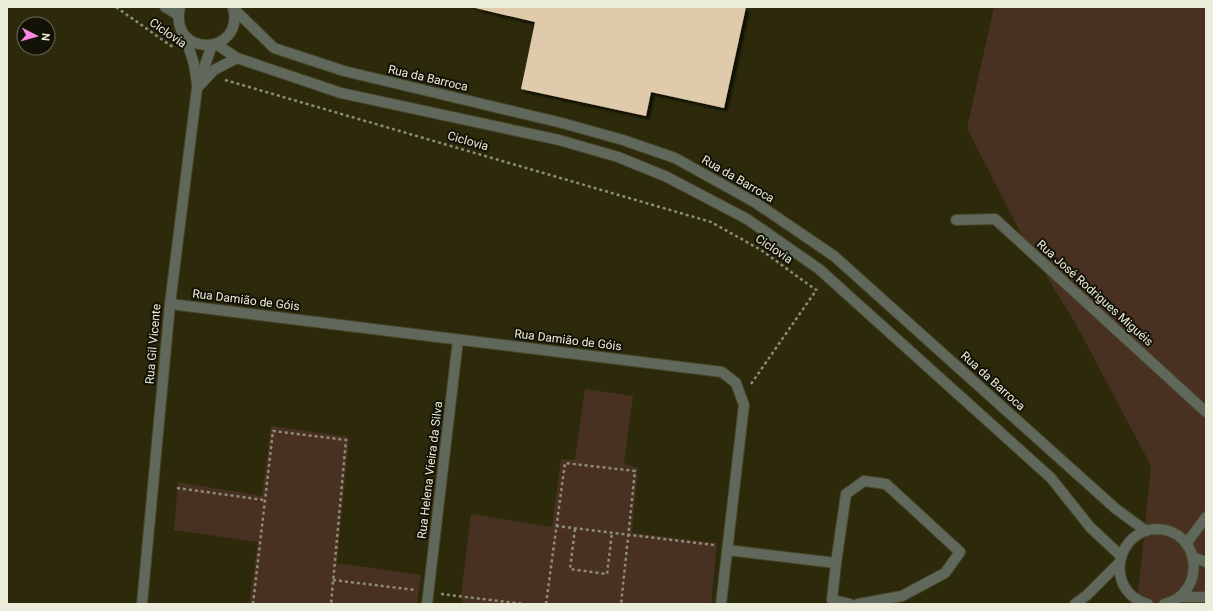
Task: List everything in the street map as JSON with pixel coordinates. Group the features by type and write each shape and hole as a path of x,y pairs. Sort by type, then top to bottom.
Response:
{"street":[{"path":"165,7 179,11 179,23 185,36 191,41 205,46 223,40 230,33 235,17 233,8"},
{"name":"Rua da Barroca","path":"233,8 274,48 344,71 562,123 623,140 675,158 756,203 834,256 1116,509 1146,531"},
{"path":"185,36 193,62 197,88"},
{"path":"197,88 214,44"},
{"path":"214,44 237,58 341,93 559,140 618,157 667,177 747,219 819,269 1051,478 1090,527 1120,559 1120,574 1123,585 1135,602 1148,604"},
{"path":"197,88 214,70 237,58"},
{"name":"Rua Gil Vicente","path":"142,604 170,304 197,88"},
{"name":"Rua José Rodrigues Miguéis","path":"956,220 995,219 1206,412"},
{"name":"Rua Damião de Góis","path":"170,304 722,372 736,383 744,405 726,550 721,604"},
{"name":"Rua Helena Vieira da Silva","path":"427,604 458,340"},
{"path":"850,604 832,600 846,494 864,481 886,484 960,552 945,573 902,596 858,604"},
{"path":"1186,544 1206,517"},
{"path":"1075,604 1087,595 1120,559 1126,544 1135,536 1146,531 1157,529 1168,531 1178,536 1186,544 1193,557 1193,579 1188,589 1180,597 1164,604"},
{"path":"726,550 836,563"},
{"path":"1193,557 1206,562"},
{"path":"1180,597 1206,597"}],"path":[{"name":"Ciclovia","path":"116,7 193,62"},
{"name":"Ciclovia","path":"211,73 219,78 711,222 761,250 816,290"},
{"path":"742,398 826,275"},
{"path":"253,604 273,431 346,440 331,604"},
{"path":"546,604 565,463 635,470 621,604"},
{"path":"177,488 264,500"},
{"path":"556,526 716,545"},
{"path":"575,528 570,569 607,574 612,533"}],"shaded area":[{"path":"994,7 1206,7 1206,604 1137,604 1151,466 1077,326 1020,232 967,128"},
{"path":"585,389 633,396 624,464 638,468 632,533 717,543 711,604 464,604 461,596 471,514 552,527 561,459 575,460"},
{"path":"271,426 349,437 337,563 421,575 417,604 249,604 258,542 174,530 178,482 262,496"}],"building":[{"path":"471,7 746,7 724,108 651,92 646,116 521,89 535,22"}]}
